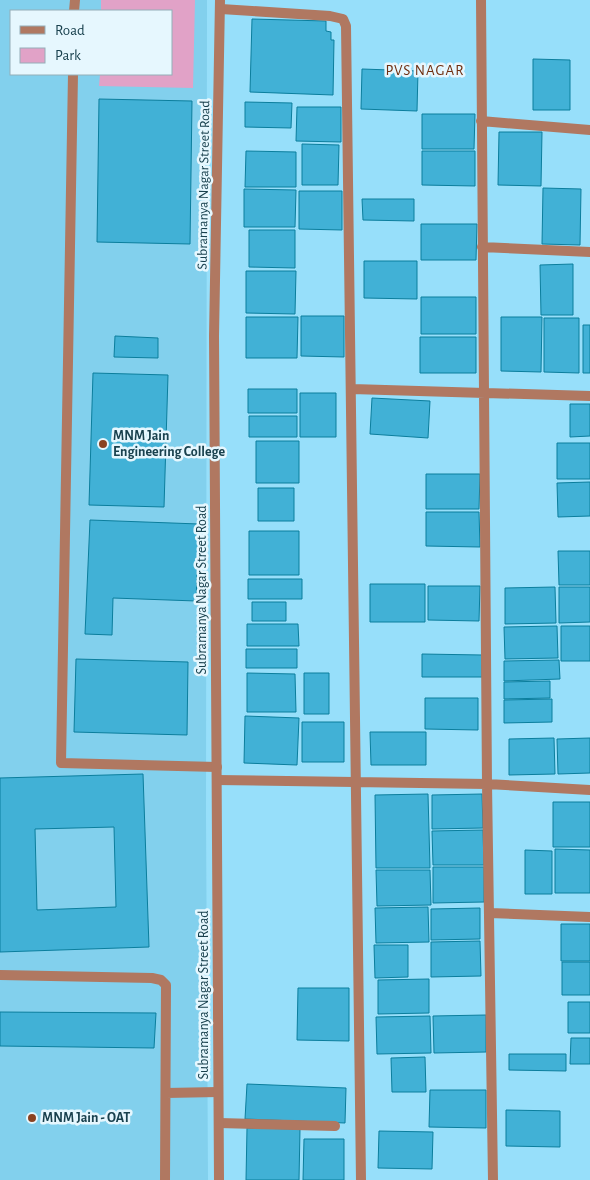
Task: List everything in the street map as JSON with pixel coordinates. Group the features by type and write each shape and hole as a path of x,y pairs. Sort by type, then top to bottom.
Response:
{"street":[{"path":"481,0 487,784 493,1180"},
{"path":"220,4 343,18 346,26 361,1180"},
{"name":"Subramanya Nagar Street Road","path":"219,1180 214,336 220,4"},
{"path":"73,75 61,764 217,767"},
{"path":"481,121 590,130"},
{"path":"482,247 590,252"},
{"path":"352,389 484,391 590,396"},
{"path":"217,780 487,784 590,790"},
{"path":"490,913 590,917"},
{"path":"0,976 161,980 166,985 165,1180"},
{"path":"166,1093 218,1092"},
{"path":"219,1122 335,1126"}],"shaded area":[{"name":"MNM Jain Engineering College","path":"0,0 207,0 206,814 208,1180 0,1180"}],"green space":[{"path":"101,0 195,0 193,88 99,86 100,75 172,75 172,10 101,10"}],"building":[{"path":"252,19 326,21 326,31 331,32 331,40 334,40 333,95 250,92"},
{"path":"533,59 570,60 570,110 533,110"},
{"path":"362,69 418,71 417,111 361,109"},
{"path":"99,99 192,101 190,244 97,242"},
{"path":"245,102 292,103 291,128 245,127"},
{"path":"297,107 341,107 341,142 296,141"},
{"path":"422,114 475,114 474,149 422,149"},
{"path":"499,132 542,132 541,186 498,185"},
{"path":"302,144 339,145 338,185 302,185"},
{"path":"246,151 296,152 296,187 245,187"},
{"path":"422,151 475,151 475,186 422,185"},
{"path":"543,188 581,189 580,245 542,244"},
{"path":"244,189 296,190 295,227 244,227"},
{"path":"299,191 342,191 342,230 299,229"},
{"path":"362,199 414,199 414,221 363,220"},
{"path":"421,224 477,224 476,260 421,260"},
{"path":"249,230 295,230 295,268 249,267"},
{"path":"364,261 417,261 417,299 364,298"},
{"path":"573,264 573,315 541,315 540,265"},
{"path":"246,271 296,271 295,314 246,313"},
{"path":"421,297 476,297 476,334 421,334"},
{"path":"301,316 344,316 344,357 301,356"},
{"path":"246,317 298,317 297,358 246,358"},
{"path":"501,317 542,317 541,372 501,371"},
{"path":"544,318 579,318 579,373 544,372"},
{"path":"583,325 590,325 590,373 583,373"},
{"path":"115,336 158,338 158,358 114,357"},
{"path":"420,337 476,337 476,373 420,373"},
{"path":"93,373 168,375 164,507 89,505"},
{"path":"248,389 297,389 297,413 248,413"},
{"path":"300,393 336,393 336,437 300,437"},
{"path":"372,398 430,401 428,438 370,434"},
{"path":"570,404 590,404 590,436 570,437"},
{"path":"249,416 297,416 297,437 249,437"},
{"path":"256,441 299,441 299,483 256,483"},
{"path":"557,443 590,443 590,479 557,479"},
{"path":"426,474 480,474 479,509 426,509"},
{"path":"590,482 590,516 558,517 557,483"},
{"path":"258,488 294,488 294,521 258,521"},
{"path":"426,512 479,512 480,547 426,546"},
{"path":"90,520 199,524 196,601 113,598 112,635 85,634"},
{"path":"249,531 299,531 299,575 249,575"},
{"path":"558,551 590,551 590,585 559,585"},
{"path":"248,579 302,579 302,599 248,599"},
{"path":"370,584 425,584 425,622 370,622"},
{"path":"428,586 480,586 479,621 428,620"},
{"path":"555,587 556,623 505,624 505,588"},
{"path":"559,587 590,587 590,622 559,623"},
{"path":"252,602 286,602 286,621 252,621"},
{"path":"247,624 298,624 299,646 247,646"},
{"path":"557,626 558,658 505,659 504,627"},
{"path":"561,626 590,626 590,661 561,661"},
{"path":"246,649 297,649 297,668 246,668"},
{"path":"422,654 482,655 482,677 422,677"},
{"path":"76,659 188,662 187,735 74,732"},
{"path":"559,660 560,679 504,681 504,661"},
{"path":"247,673 295,674 296,712 247,712"},
{"path":"304,673 329,673 329,714 304,714"},
{"path":"550,681 550,698 504,699 504,682"},
{"path":"425,698 478,698 478,730 425,729"},
{"path":"552,699 552,722 504,723 504,700"},
{"path":"245,716 299,718 297,765 244,763"},
{"path":"302,722 344,722 344,762 302,762"},
{"path":"370,732 426,732 426,765 371,765"},
{"path":"554,738 555,774 509,775 509,739"},
{"path":"590,738 590,773 558,774 557,739"},
{"path":"143,774 149,947 0,952 0,778","holes":["114,827 116,907 37,910 35,829"]},
{"path":"428,794 430,868 376,868 375,795"},
{"path":"482,794 483,828 432,829 432,795"},
{"path":"553,802 590,802 590,847 553,847"},
{"path":"483,830 484,865 433,865 432,831"},
{"path":"555,849 590,850 590,893 555,893"},
{"path":"525,850 552,851 552,894 525,894"},
{"path":"433,867 484,867 484,902 433,903"},
{"path":"376,870 430,870 431,905 377,906"},
{"path":"428,907 429,942 376,943 375,908"},
{"path":"480,908 480,939 431,940 431,909"},
{"path":"561,924 590,924 590,961 561,961"},
{"path":"480,941 481,976 431,977 431,942"},
{"path":"374,945 408,945 408,977 375,978"},
{"path":"562,962 590,962 590,995 562,995"},
{"path":"429,979 429,1013 378,1014 378,980"},
{"path":"298,988 349,988 349,1041 297,1040"},
{"path":"568,1002 590,1002 590,1033 568,1033"},
{"path":"0,1012 156,1013 154,1048 0,1046"},
{"path":"486,1015 486,1052 434,1053 433,1016"},
{"path":"430,1016 431,1053 377,1054 376,1017"},
{"path":"571,1038 590,1038 590,1064 570,1064"},
{"path":"509,1054 566,1054 566,1071 509,1070"},
{"path":"425,1057 426,1092 392,1092 391,1058"},
{"path":"247,1084 346,1088 345,1123 245,1119"},
{"path":"430,1090 486,1090 486,1128 429,1127"},
{"path":"506,1110 560,1111 560,1147 506,1146"},
{"path":"247,1128 300,1129 299,1180 246,1180"},
{"path":"379,1131 433,1132 432,1169 378,1168"},
{"path":"304,1139 344,1139 344,1180 303,1180"}],"place":[{"name":"MNM Jain Engineering College","path":"103,444"},
{"name":"MNM Jain - OAT","path":"32,1118"}],"district":[{"name":"PVS NAGAR","path":"425,70"}]}
